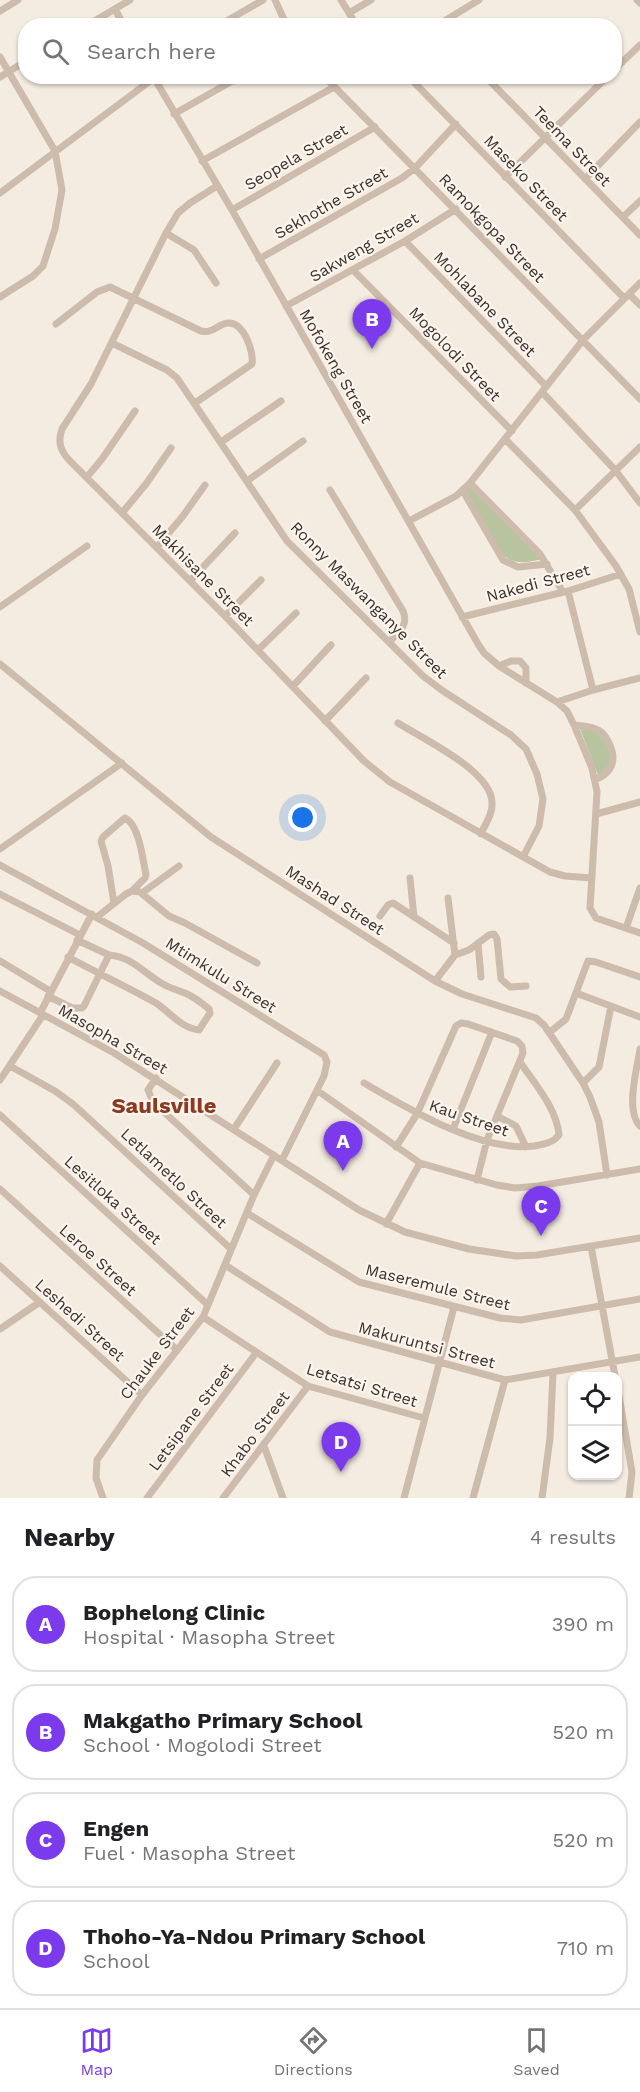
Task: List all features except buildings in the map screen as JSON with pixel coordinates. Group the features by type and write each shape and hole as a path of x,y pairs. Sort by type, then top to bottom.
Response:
{"street":[{"path":"0,11 18,0"},
{"path":"100,18 130,0"},
{"path":"232,18 263,0"},
{"path":"275,0 283,18"},
{"path":"341,0 352,18"},
{"path":"349,13 371,0"},
{"path":"449,18 479,0"},
{"path":"637,0 640,3"},
{"path":"115,9 120,18"},
{"path":"622,63 640,45"},
{"path":"0,57 55,151 62,196 55,230 43,266 33,276 0,297"},
{"path":"0,77 18,66"},
{"path":"0,193 144,84"},
{"name":"Mofokeng Street","path":"157,84 232,210 484,653 499,666 557,702 567,711 595,780 596,814 590,908 596,918 626,928"},
{"path":"174,114 227,84"},
{"name":"Ramokgopa Street","path":"331,84 640,399"},
{"name":"Maseko Street","path":"416,84 505,177 626,296 640,305"},
{"name":"Teema Street","path":"493,84 640,234"},
{"path":"505,177 600,84"},
{"path":"202,161 334,87"},
{"path":"585,178 640,122"},
{"name":"Sekhothe Street","path":"259,259 402,178 415,168 456,124"},
{"name":"Seopela Street","path":"232,210 375,127"},
{"name":"Makhisane Street","path":"217,186 181,209 166,233 112,344 60,436 60,448 364,761 390,782 523,857 557,874 592,878"},
{"path":"623,218 640,201"},
{"name":"Sakweng Street","path":"286,306 405,241 456,209"},
{"path":"166,233 194,250 216,283"},
{"name":"Mohlabane Street","path":"405,241 544,389 616,471 640,503"},
{"name":"Mogolodi Street","path":"353,270 512,431"},
{"path":"409,521 463,491 506,440 583,340 640,283"},
{"path":"56,324 110,287 201,332 209,332 229,323 237,327 246,337 252,364 195,403"},
{"name":"Ronny Maswanganye Street","path":"112,344 172,374 195,403 287,541 433,684 511,735 526,749 537,774 543,799 539,826 523,857"},
{"path":"221,442 281,400"},
{"path":"87,477 106,454 135,411"},
{"path":"506,440 575,510 621,574 629,589 640,632"},
{"path":"247,481 303,441"},
{"path":"575,510 640,447"},
{"path":"122,513 147,484 171,448"},
{"path":"470,483 532,546 566,591 593,690"},
{"path":"157,547 206,485"},
{"path":"330,490 404,611 406,620 404,625 390,641"},
{"path":"463,491 503,560 518,567 547,564"},
{"path":"190,581 235,532"},
{"path":"0,607 87,546"},
{"name":"Nakedi Street","path":"462,617 566,591 621,574"},
{"path":"225,616 261,580"},
{"path":"258,650 297,613"},
{"path":"293,686 331,645"},
{"name":"Mofokeng Street","path":"499,666 511,661 520,661 525,668 526,683"},
{"name":"Mashad Street","path":"0,664 211,837 435,981 462,994 536,1018 550,1032 583,1083 599,1122 607,1175"},
{"path":"325,721 366,678"},
{"path":"557,702 640,678"},
{"path":"398,723 481,776 493,802 492,811 481,834"},
{"path":"574,725 590,727 601,732 611,749 613,759 610,770 595,780"},
{"path":"0,849 122,763"},
{"path":"596,814 640,802"},
{"path":"0,1080 41,1014 79,937 95,915 114,903 132,891 145,878 136,832 131,821 125,818 101,841 114,903"},
{"name":"Mtimkulu Street","path":"0,865 95,915 321,1051 326,1058 327,1068 318,1091 282,1160"},
{"path":"142,893 179,866"},
{"path":"410,878 414,917"},
{"path":"640,888 626,928 640,933"},
{"path":"132,891 142,893 169,916 190,925 257,963"},
{"path":"0,894 109,955 123,958 138,966 161,984 186,994 209,1009 210,1013 199,1030 187,1028 159,1005 68,957"},
{"path":"448,898 454,955"},
{"path":"380,916 391,903 454,943"},
{"path":"435,981 454,955 469,950 489,935 496,935 501,979 510,987 526,986"},
{"path":"478,943 481,977"},
{"path":"0,961 72,1008 82,1008 109,955"},
{"path":"550,1032 566,1019 587,962 591,961 640,977"},
{"name":"Masopha Street","path":"0,991 96,1042 156,1078 359,1210 405,1232 469,1249 507,1255 537,1254 640,1238"},
{"path":"576,993 640,1017"},
{"path":"583,1083 599,1067 611,1006"},
{"path":"396,1147 417,1114 456,1026 465,1023 517,1041 522,1046 523,1053 487,1140 477,1180"},
{"path":"453,1129 492,1032"},
{"path":"640,1048 633,1107 636,1121 640,1126"},
{"name":"Kau Street","path":"364,1083 417,1114 487,1140 511,1147 526,1147 554,1141 559,1136 556,1118 520,1062"},
{"path":"234,1129 277,1063"},
{"name":"Letlametlo Street","path":"10,1066 55,1091 73,1104 231,1250"},
{"path":"156,1078 148,1090 153,1102 254,1195"},
{"path":"318,1091 420,1163 497,1185 524,1188 640,1169"},
{"name":"Lesitloka Street","path":"0,1115 208,1305"},
{"path":"497,1116 516,1126 526,1147"},
{"name":"Chauke Street","path":"103,1498 96,1478 97,1460 142,1395 203,1317 254,1195 274,1155"},
{"path":"386,1224 420,1163"},
{"name":"Leroe Street","path":"0,1189 177,1350"},
{"name":"Maseremule Street","path":"247,1214 354,1280 506,1319 516,1320 640,1299"},
{"path":"591,1246 614,1372"},
{"name":"Makuruntsi Street","path":"225,1265 330,1332 505,1380 640,1357"},
{"name":"Leshedi Street","path":"0,1266 142,1395"},
{"path":"0,1329 40,1302"},
{"path":"404,1498 454,1307"},
{"name":"Letsatsi Street","path":"203,1317 308,1386 424,1418"},
{"name":"Letsipane Street","path":"147,1498 256,1353"},
{"path":"542,1498 550,1438 553,1373"},
{"path":"473,1498 505,1380"},
{"name":"Khabo Street","path":"224,1497 308,1386"},
{"path":"622,1408 636,1472 629,1498"},
{"path":"264,1446 283,1498"}],"green space":[{"path":"468,487 473,488 542,559 521,562 511,560 501,554 466,490"},
{"path":"580,729 597,733 608,748 609,763 606,769 598,775"}],"place":[{"name":"Makgatho Primary School","path":"372,349"},
{"name":"Bophelong Clinic","path":"343,1171"},
{"name":"Engen","path":"541,1236"},
{"name":"Thoho-Ya-Ndou Primary School","path":"341,1472"}],"district":[{"name":"Saulsville","path":"164,1105"}]}
